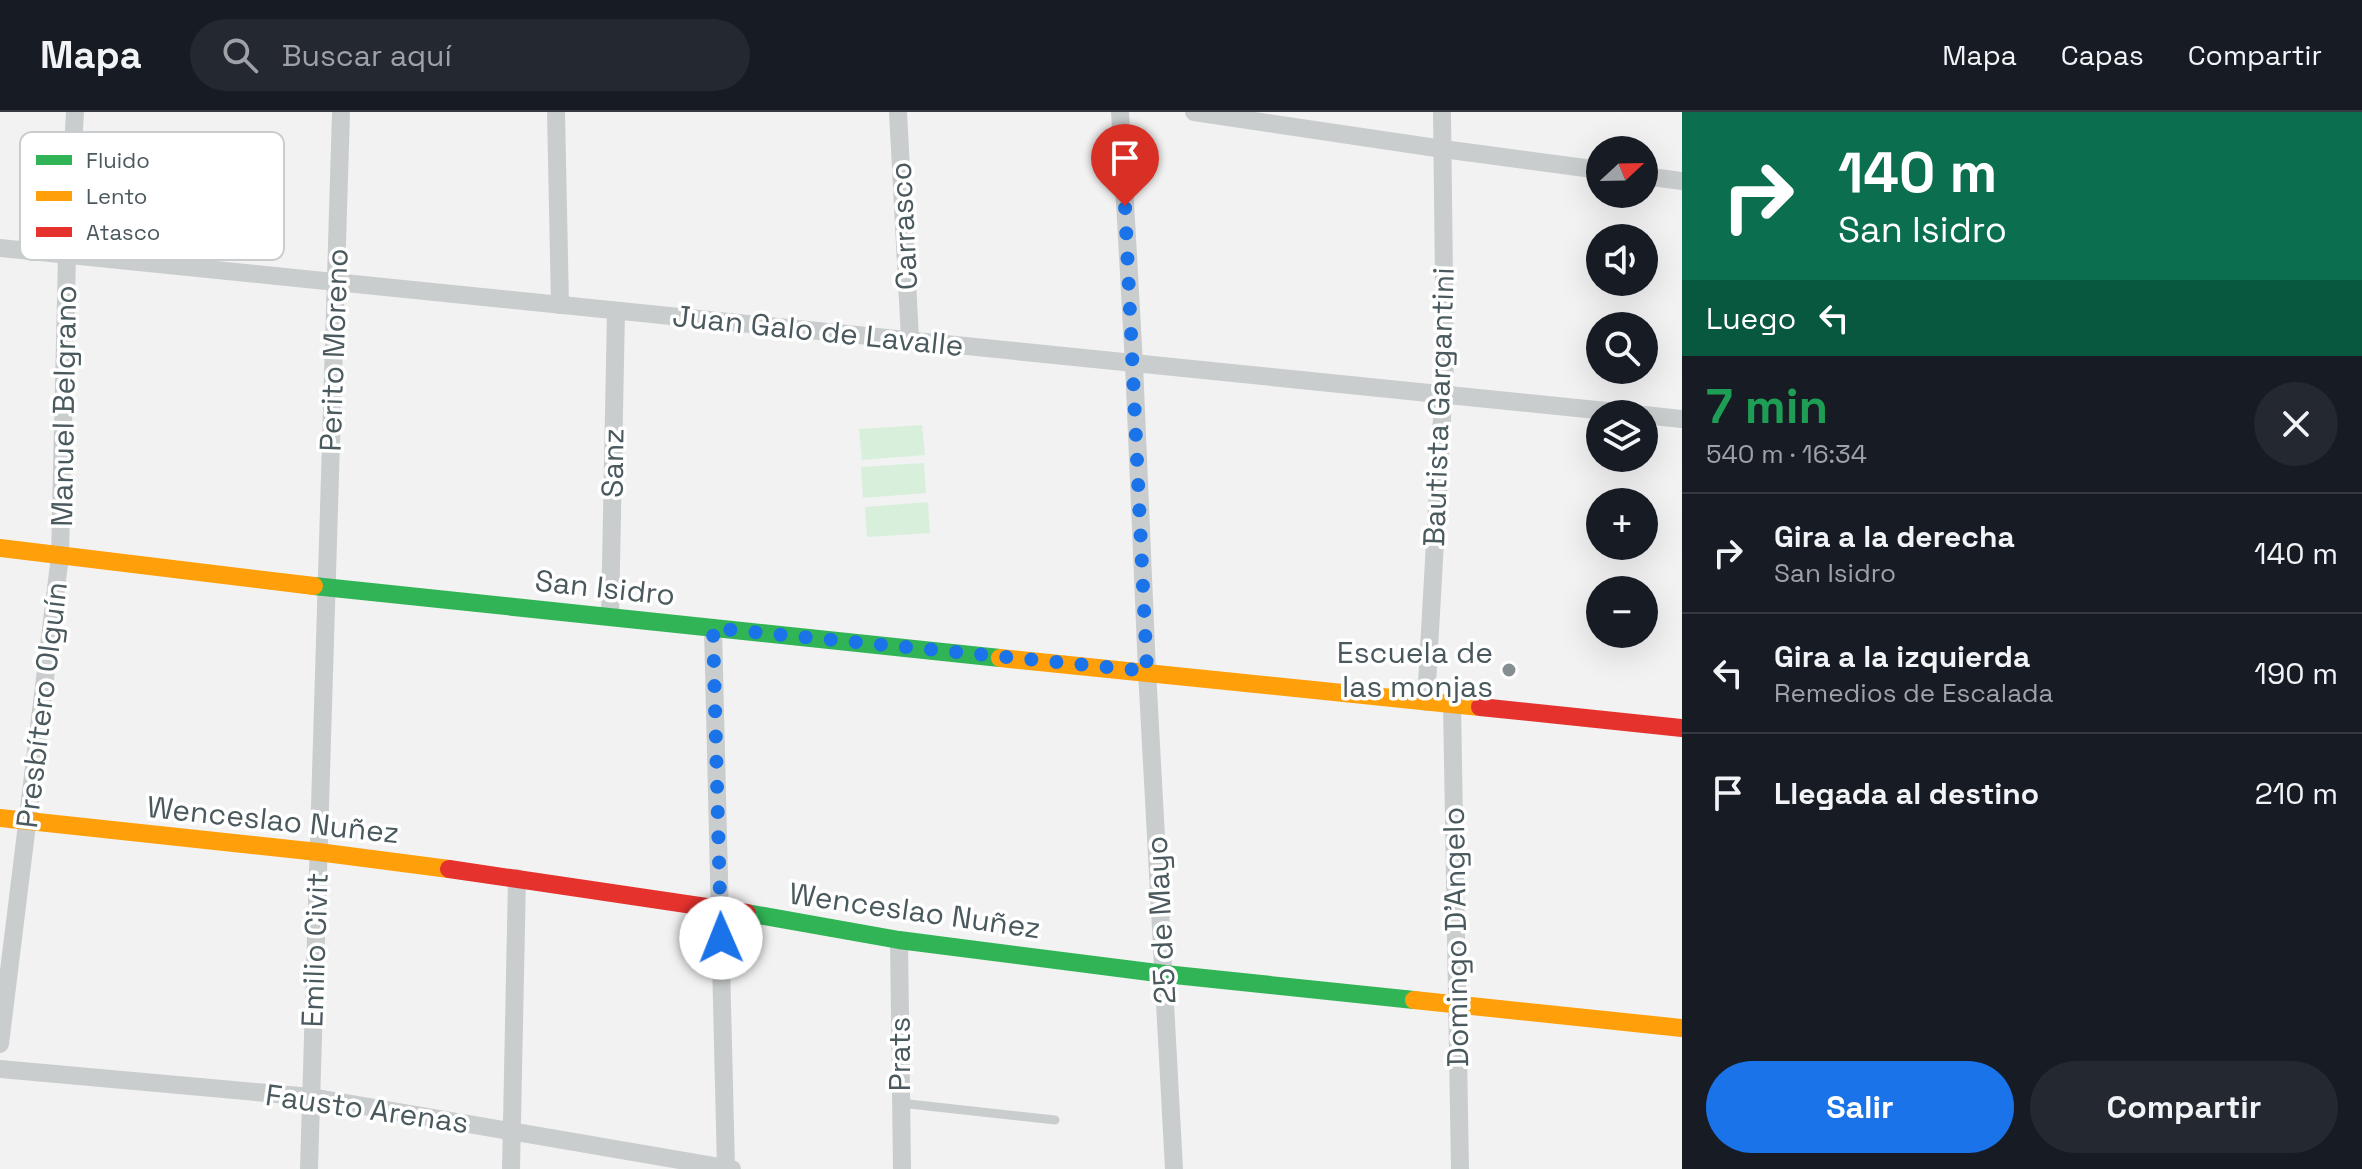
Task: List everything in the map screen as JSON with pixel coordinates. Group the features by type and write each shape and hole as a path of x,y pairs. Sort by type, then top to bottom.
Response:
{"street":[{"name":"Manuel Belgrano","path":"74,132 75,112"},
{"name":"Perito Moreno","path":"326,588 341,112"},
{"path":"556,112 560,305"},
{"name":"Carrasco","path":"898,112 910,339"},
{"name":"25 de Mayo","path":"1120,112 1174,1169"},
{"path":"1194,112 1586,168"},
{"name":"Bautista Gargantini","path":"1426,702 1445,365 1442,112"},
{"path":"1658,178 1682,181"},
{"name":"Juan Galo de Lavalle","path":"0,248 20,250"},
{"name":"Manuel Belgrano","path":"60,556 67,260"},
{"name":"Juan Galo de Lavalle","path":"115,260 1586,409"},
{"name":"Sanz","path":"610,616 616,311"},
{"path":"1658,416 1682,419"},
{"name":"San Isidro","path":"0,548 326,588 1682,728"},
{"name":"Presbítero Olguín","path":"0,1044 60,556"},
{"name":"Emilio Civit","path":"309,1169 326,588"},
{"path":"713,628 726,1168"},
{"name":"Domingo D'Angelo","path":"1452,705 1460,1169"},
{"name":"Wenceslao Nuñez","path":"0,818 318,852 517,878 899,940 1165,974 1682,1028"},
{"path":"511,1169 517,878"},
{"name":"Prats","path":"899,940 902,1169"},
{"name":"Fausto Arenas","path":"0,1069 311,1097 732,1169"}],"lane":[{"path":"900,1103 1055,1120"}],"green space":[{"path":"922,425 925,455 862,460 859,429"},
{"path":"924,463 926,493 863,498 861,467"},
{"path":"928,502 930,533 867,537 865,507"}],"traffic: fast":[{"path":"314,586 1000,658"},
{"path":"747,913 899,940 1165,974 1414,1000"}],"traffic: slow":[{"path":"0,548 314,586"},
{"path":"1000,658 1480,707"},
{"path":"0,818 449,869"},
{"path":"1414,1000 1682,1028"}],"traffic: jam":[{"path":"1480,707 1682,728"},
{"path":"449,869 747,913"}],"place":[{"name":"Escuela de las monjas","path":"1509,670"}],"route":[{"path":"721,938 713,628 1147,671 1125,206"}]}
